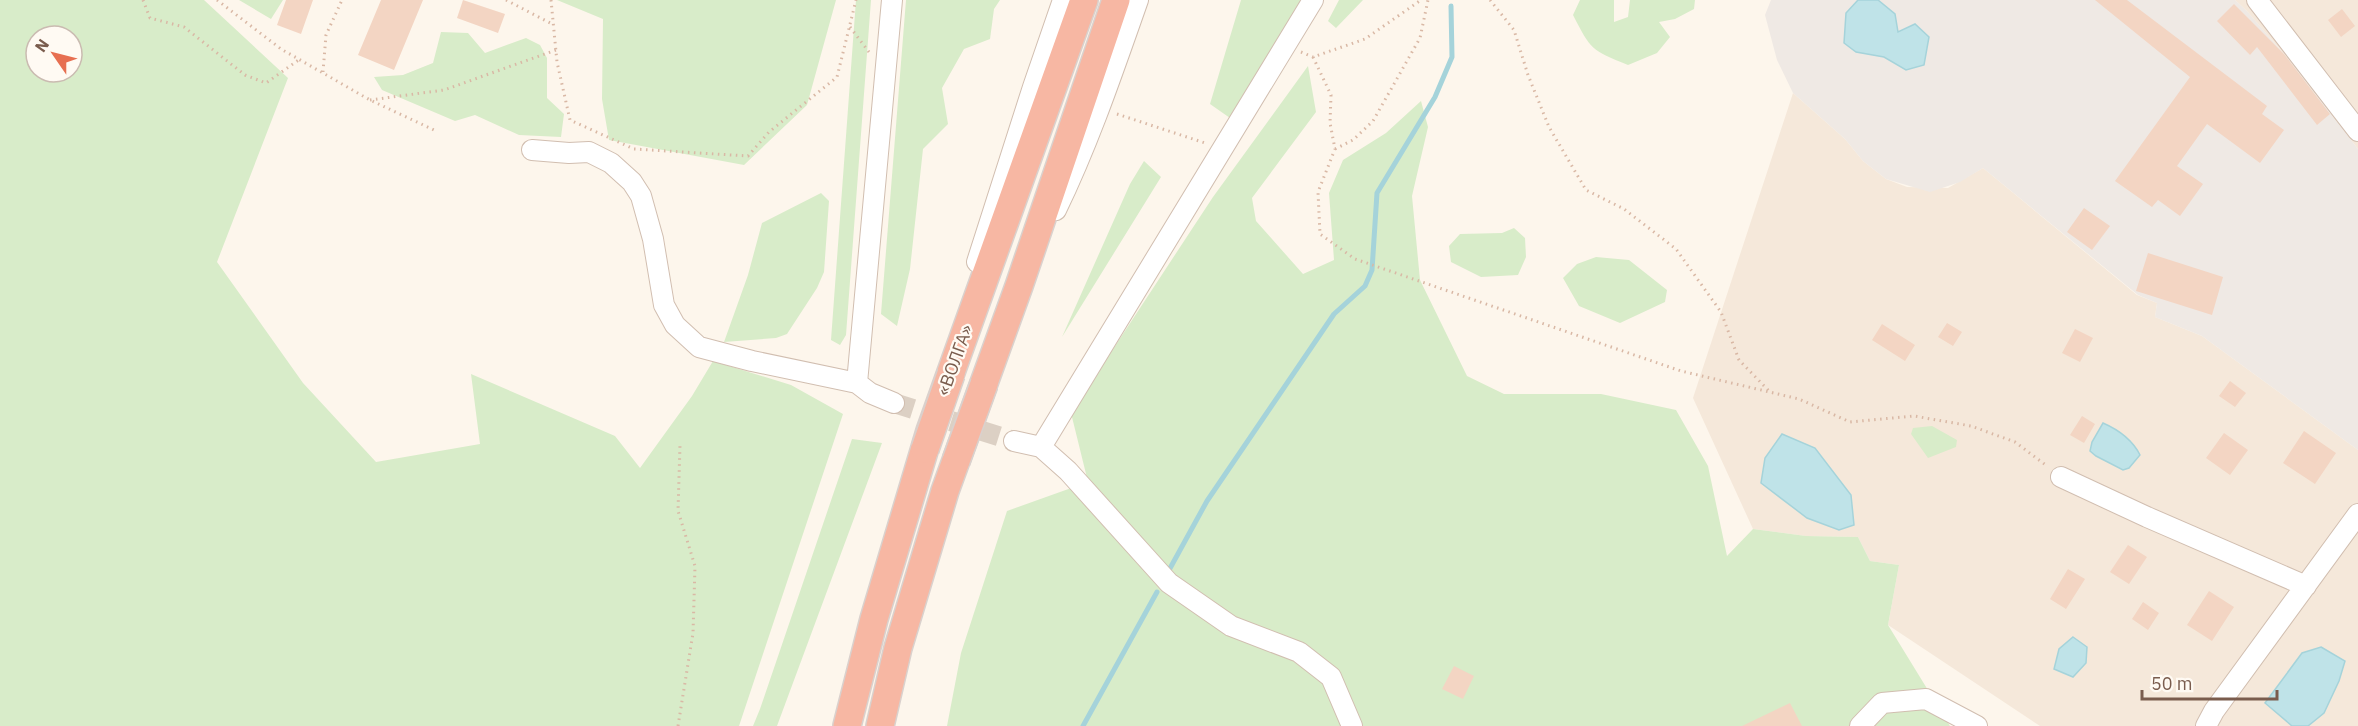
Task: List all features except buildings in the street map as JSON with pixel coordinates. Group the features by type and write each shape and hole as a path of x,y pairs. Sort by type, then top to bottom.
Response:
{"highway":[{"name":"«ВОЛГА»","path":"927,440 1084,0"},
{"name":"«ВОЛГА»","path":"879,726 898,648 945,491 1020,286 1116,0"},
{"path":"847,726 874,619 927,440"}],"street":[{"path":"857,383 892,0"},
{"path":"927,440 950,341 1063,0"},
{"path":"1020,286 1078,164 1138,0"},
{"path":"1041,447 1313,0"},
{"path":"2257,0 2358,131"},
{"path":"532,150 589,152 611,163 632,182 641,196 653,239 664,305 675,325 699,347 752,361 857,383 870,393 894,403"},
{"path":"1014,441 1041,447 1068,471 1169,583 1231,626 1299,652 1331,677 1352,726"},
{"path":"2061,477 2147,517 2306,585"},
{"path":"2206,726 2214,711 2358,514"},
{"path":"1860,726 1882,703 1926,699 1977,726"}],"path":[{"path":"143,0 150,18 184,27 245,75 266,83 301,59"},
{"path":"217,0 281,49 370,100 434,130"},
{"path":"323,72 326,35 342,0"},
{"path":"506,0 554,25"},
{"path":"551,0 556,50 570,120 634,149 748,156 770,132 837,77 856,0"},
{"path":"1285,46 1313,57 1365,39 1421,0"},
{"path":"1335,149 1353,140 1372,121 1420,38 1428,0"},
{"path":"1490,0 1514,30 1527,75 1549,127 1586,190 1624,209 1676,249 1721,312 1739,360 1771,392"},
{"path":"370,100 444,90 556,50"},
{"path":"1313,57 1331,94 1330,123 1335,149 1318,192 1320,234 1354,259 1681,371 1799,399 1850,422 1914,416 1971,426 2015,442 2061,477"},
{"path":"1112,112 1222,149"},
{"path":"678,726 693,633 694,566 678,511 680,446"}],"shaded area":[{"path":"1771,0 2235,0 2284,54 2358,149 2358,450 2202,336 2155,317 2157,303 2138,295 1983,168 1960,182 1930,192 1886,179 1863,161 1845,139 1793,93 1777,60 1765,15"},
{"path":"2235,0 2358,0 2358,149 2284,54"},
{"path":"1793,93 1845,139 1863,161 1886,179 1907,187 1948,188 1983,168 2137,295 2157,303 2155,317 2202,336 2358,450 2358,726 2040,726 1888,625 1899,565 1870,561 1858,537 1806,536 1753,529 1693,398"}],"green space":[{"path":"0,0 204,0 288,78 217,262 303,383 376,462 480,444 471,374 615,436 640,468 692,396 713,361 791,385 843,414 739,726 0,726"},
{"path":"239,0 283,0 271,19"},
{"path":"557,0 836,0 807,105 744,165 609,140 602,99 603,19"},
{"path":"856,0 871,0 846,335 840,345 831,340"},
{"path":"906,0 1000,0 994,9 990,39 964,49 942,88 948,124 923,149 910,269 897,326 881,314"},
{"path":"1241,0 1302,0 1230,118 1210,104"},
{"path":"1339,0 1363,0 1336,28 1328,21"},
{"path":"1580,0 1614,0 1614,22 1628,17 1630,0 1695,0 1694,9 1675,19 1659,22 1670,37 1657,53 1628,65 1593,48 1573,15"},
{"path":"441,32 468,33 485,53 526,38 540,45 547,58 547,98 564,114 561,137 519,135 475,115 455,121 382,90 374,77 403,75 433,63"},
{"path":"1308,66 1316,112 1252,198 1256,221 1303,274 1334,260 1329,193 1343,160 1386,133 1421,101 1428,127 1412,196 1420,280 1467,376 1504,394 1601,394 1676,410 1708,466 1727,556 1753,529 1806,536 1858,537 1870,561 1899,565 1888,625 1950,726 947,726 961,653 1007,511 1088,482 1071,413 1213,197"},
{"path":"1144,161 1161,177 1062,337 1130,184"},
{"path":"821,193 829,201 824,272 817,288 787,334 776,338 724,342 748,275 762,223"},
{"path":"1514,228 1525,238 1526,257 1518,275 1481,277 1451,262 1449,246 1460,234 1502,233"},
{"path":"1596,257 1629,260 1667,290 1665,302 1620,323 1579,306 1563,278 1577,264"},
{"path":"1932,426 1957,440 1956,447 1928,458 1911,434 1913,428"},
{"path":"852,439 882,443 777,726 753,726 760,709"}],"water":[{"path":"1858,0 1878,0 1895,14 1898,32 1915,24 1929,37 1924,65 1906,70 1884,57 1856,52 1844,43 1846,13"},
{"path":"2103,423 2124,436 2137,449 2140,455 2129,468 2123,470 2090,451 2092,442"},
{"path":"1782,434 1815,448 1851,495 1854,525 1839,530 1807,518 1761,483 1765,458"},
{"path":"2073,637 2087,647 2086,663 2073,677 2054,669 2059,649"},
{"path":"2321,647 2345,661 2339,681 2324,713 2308,726 2292,726 2265,703 2302,653"}],"waterway":[{"path":"1168,572 1207,501 1334,314 1365,286 1372,270 1377,193 1435,97 1452,57 1451,6"},
{"path":"1083,726 1157,592"}],"tunnel":[{"path":"894,403 1014,441"}]}
